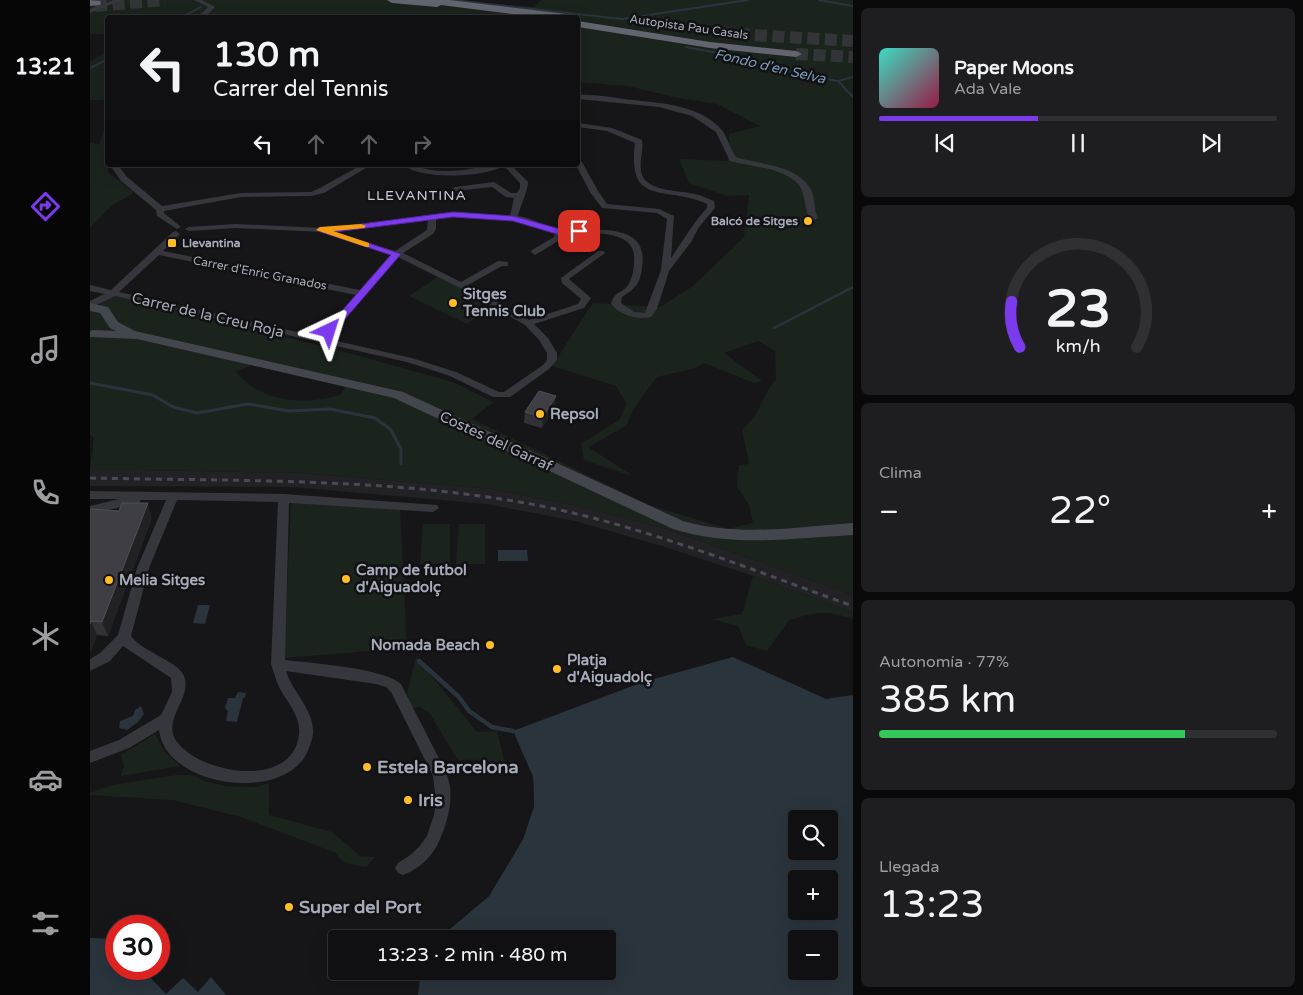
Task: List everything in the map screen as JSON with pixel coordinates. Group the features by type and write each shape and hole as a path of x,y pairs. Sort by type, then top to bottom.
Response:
{"highway":[{"path":"392,0 512,15"},
{"name":"Autopista Pau Casals","path":"423,0 550,15"},
{"name":"Autopista Pau Casals","path":"580,18 686,30"},
{"name":"Autopista Pau Casals","path":"580,24 703,44 796,54"}],"main road":[{"path":"90,306 100,308 114,325 137,335"},
{"path":"91,334 102,329 108,316"},
{"path":"91,334 137,335"},
{"name":"Costes del Garraf","path":"137,335 398,395 670,522 701,533 743,536 853,529"}],"street":[{"path":"92,6 119,0"},
{"path":"197,0 212,7 203,15"},
{"path":"580,97 660,104 681,109 706,121 721,134 733,159 784,172 802,182 808,193 809,209 814,218"},
{"path":"115,167 124,179 160,209 160,214 176,231 183,234 189,229 236,226 320,230 346,229 432,216 476,215 513,218 560,232 608,231 624,235 636,246 638,268 635,280 629,291 618,296 616,304 635,316 648,314 652,309 665,271 687,242 695,226 711,208 711,203 702,199 644,186 640,180 635,156 639,142 597,126 580,125"},
{"path":"580,166 594,192 605,206 629,210 659,211 671,218 665,271"},
{"path":"160,209 198,200 241,196 311,194 321,191 363,167"},
{"path":"411,167 417,170 448,174 489,167"},
{"path":"509,167 524,182 522,194 519,196 513,218"},
{"path":"454,189 494,184 509,195 519,196"},
{"path":"321,341 396,254 430,232 432,229 432,216"},
{"path":"320,230 396,254 462,285 528,322 581,306 586,298 565,281 565,278 601,253"},
{"path":"90,306 112,294 158,252 176,231"},
{"path":"535,252 557,238 560,232"},
{"name":"Carrer d'Enric Granados","path":"158,252 362,294"},
{"path":"462,285 501,263 505,264"},
{"name":"Carrer de la Creu Roja","path":"90,288 409,360 453,374 497,395 506,395 516,389 546,367 552,360 552,352 548,345 528,322"},
{"path":"108,316 112,294"},
{"path":"90,495 284,498 433,508"},
{"path":"90,510 124,502 168,497"},
{"path":"90,666 105,657 124,637 133,599 168,497"},
{"path":"124,637 128,643 177,675 179,688 166,719 164,730 172,747 196,766 225,776 242,778 270,775 285,769 300,756 304,746 306,729 303,717 284,683 278,664 284,498"},
{"path":"278,664 376,678 391,683 396,688 440,775 443,785 444,802 438,830 432,840 417,858 403,868"},
{"path":"90,757 124,744 166,719"}],"shaded area":[{"path":"108,0 452,0 534,7 541,0 853,0 853,595 667,529 579,506 492,489 301,473 90,469 94,438 90,435 90,301 103,293 323,346 453,382 493,402 472,419 649,505 728,529 753,523 749,505 737,487 739,465 749,464 742,430 755,416 768,390 776,379 775,351 758,341 724,353 762,381 754,383 704,363 695,368 657,377 634,408 626,426 588,447 635,477 584,460 581,444 619,420 627,404 616,386 552,366 593,303 660,307 693,286 744,237 749,195 727,196 689,183 679,159 728,161 729,134 760,126 717,104 678,98 628,86 580,82 580,15 105,15 105,34 90,34 90,1","holes":["252,365 345,388 340,395 326,399 286,399 252,387 236,371"]},
{"path":"105,52 105,100 90,100 90,62"},
{"path":"105,128 105,167 108,167 108,172 134,193 111,206 90,228 90,143 99,144"},
{"name":"Sitges Tennis Club","path":"438,277 492,306 467,324 409,296"},
{"path":"90,469 301,473 492,489 579,506 667,529 853,595 853,612 662,546 575,521 486,504 293,487 90,486"},
{"name":"Camp de futbol d'Aiguadolç","path":"291,503 400,509 407,648 284,658"},
{"path":"423,524 450,524 450,564 420,564"},
{"path":"459,524 485,524 485,564 456,564"},
{"path":"498,550 527,550 528,561 498,561"},
{"path":"753,576 853,612 853,619 828,613 807,615 789,620 767,651 746,645 738,626 712,619 742,614"},
{"path":"198,605 210,605 205,624 193,623"},
{"path":"416,657 477,732 497,731 507,772 490,762 458,760 429,712 419,707 411,708 407,694"},
{"path":"733,657 826,699 853,695 853,995 418,995 420,980 616,980 616,930 449,930 489,896 523,839 534,806 533,777 513,731 643,682"},
{"path":"238,692 246,693 237,722 226,721 228,711 225,708 228,698 235,698"},
{"path":"141,706 144,714 138,722 127,730 119,728 120,721 133,716 135,710"},
{"path":"155,734 165,752 180,766 121,776 124,766 121,755"},
{"path":"177,775 193,775 204,781 226,786 257,787 269,783 269,815 332,832 360,856 375,857 366,867 353,865 341,860 336,853 241,817 173,800 90,795 90,793 112,785"},
{"path":"90,938 105,939 105,980 153,980 166,994 183,978 198,992 211,977 226,995 90,995"}],"pier":[{"path":"511,731 513,731 533,777 534,806 523,839 489,896 449,930 446,930 488,895 520,838 531,806 530,778"}],"building":[{"path":"539,391 556,396 543,417 525,412"},
{"name":"Melia Sitges","path":"122,503 148,503 102,622 91,621 90,624 90,509 119,511"}],"waterway":[{"path":"453,0 622,19 748,0"},
{"path":"819,0 853,6"},
{"path":"186,15 201,7"},
{"name":"Fondo d'en Selva","path":"686,47 738,57 794,73 838,81"},
{"path":"90,68 105,60"},
{"name":"Fondo d'en Selva","path":"838,81 853,77"},
{"path":"838,81 853,97"},
{"path":"774,328 853,287"},
{"path":"90,383 153,395 173,407 197,413 248,404 289,411 330,409 375,418 391,430 401,449 401,464"},
{"path":"419,661 459,697 469,711 492,727 513,731"}],"tunnel":[{"path":"95,6 165,0"},
{"path":"720,33 853,41"},
{"path":"796,54 853,57"}],"railway":[{"path":"90,478 245,480 348,484 399,487 501,499 546,507 636,530 853,606"}],"slow traffic":[{"path":"361,226 346,229 320,230 366,245"}],"place":[{"name":"Balcó de Sitges","path":"808,221"},
{"name":"Llevantina","path":"172,243"},
{"name":"Sitges Tennis Club","path":"453,303"},
{"name":"Repsol","path":"540,414"},
{"name":"Camp de futbol d'Aiguadolç","path":"346,579"},
{"name":"Melia Sitges","path":"109,580"},
{"name":"Nomada Beach","path":"490,645"},
{"name":"Platja d'Aiguadolç","path":"557,669"},
{"name":"Estela Barcelona","path":"367,767"},
{"name":"Iris","path":"408,800"},
{"name":"Super del Port","path":"289,907"}],"district":[{"name":"LLEVANTINA","path":"417,195"}],"route":[{"path":"329,331 396,254 320,230 346,229 453,214 513,218 528,221 553,231 579,231"}]}
